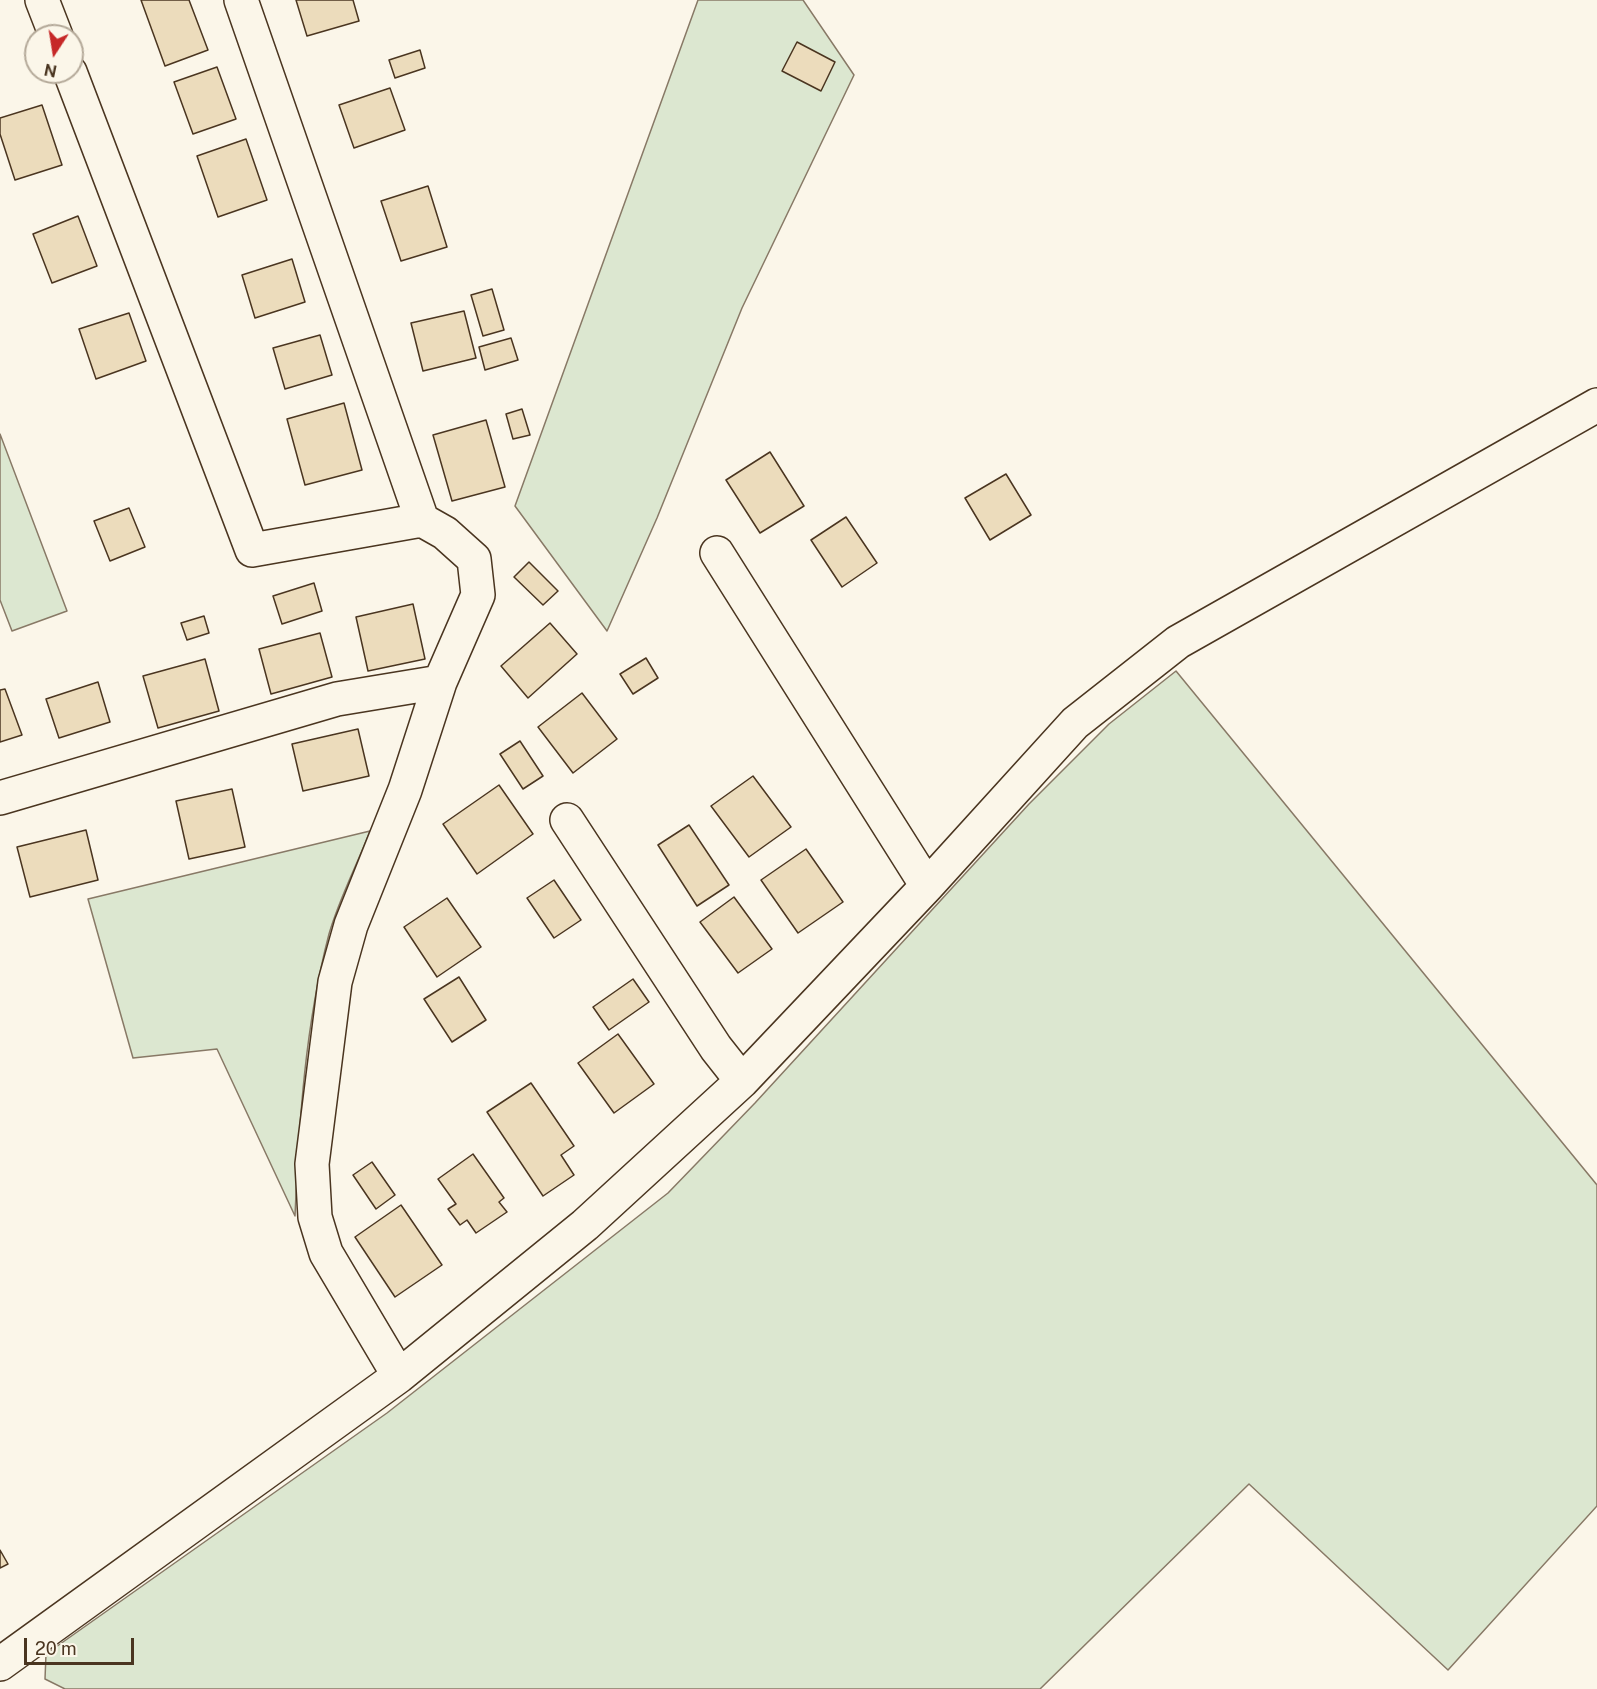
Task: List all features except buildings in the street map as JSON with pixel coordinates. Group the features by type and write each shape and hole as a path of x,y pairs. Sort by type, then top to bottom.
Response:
{"street":[{"path":"42,0 51,24"},
{"path":"241,0 422,520"},
{"path":"75,84 252,550 422,520 445,532 474,559 478,595 440,682 405,790 351,925 335,982 312,1164 315,1217 326,1253 399,1376"},
{"path":"0,1664 399,1376 585,1225 742,1081 927,886 1075,723 1178,642 1597,405"},
{"path":"717,553 927,886"},
{"path":"0,798 337,699 440,682"},
{"path":"567,820 716,1048 742,1081"}],"green space":[{"path":"698,0 803,0 854,75 742,308 657,518 607,631 515,506"},
{"path":"0,434 67,611 12,631 0,600"},
{"path":"1176,671 1597,1185 1597,1506 1448,1670 1249,1484 1040,1689 65,1689 45,1679 46,1654 387,1413 668,1193 755,1103 1029,804 1109,724"},
{"path":"370,831 333,921 314,1004 305,1074 295,1216 217,1049 133,1058 88,899"}]}
